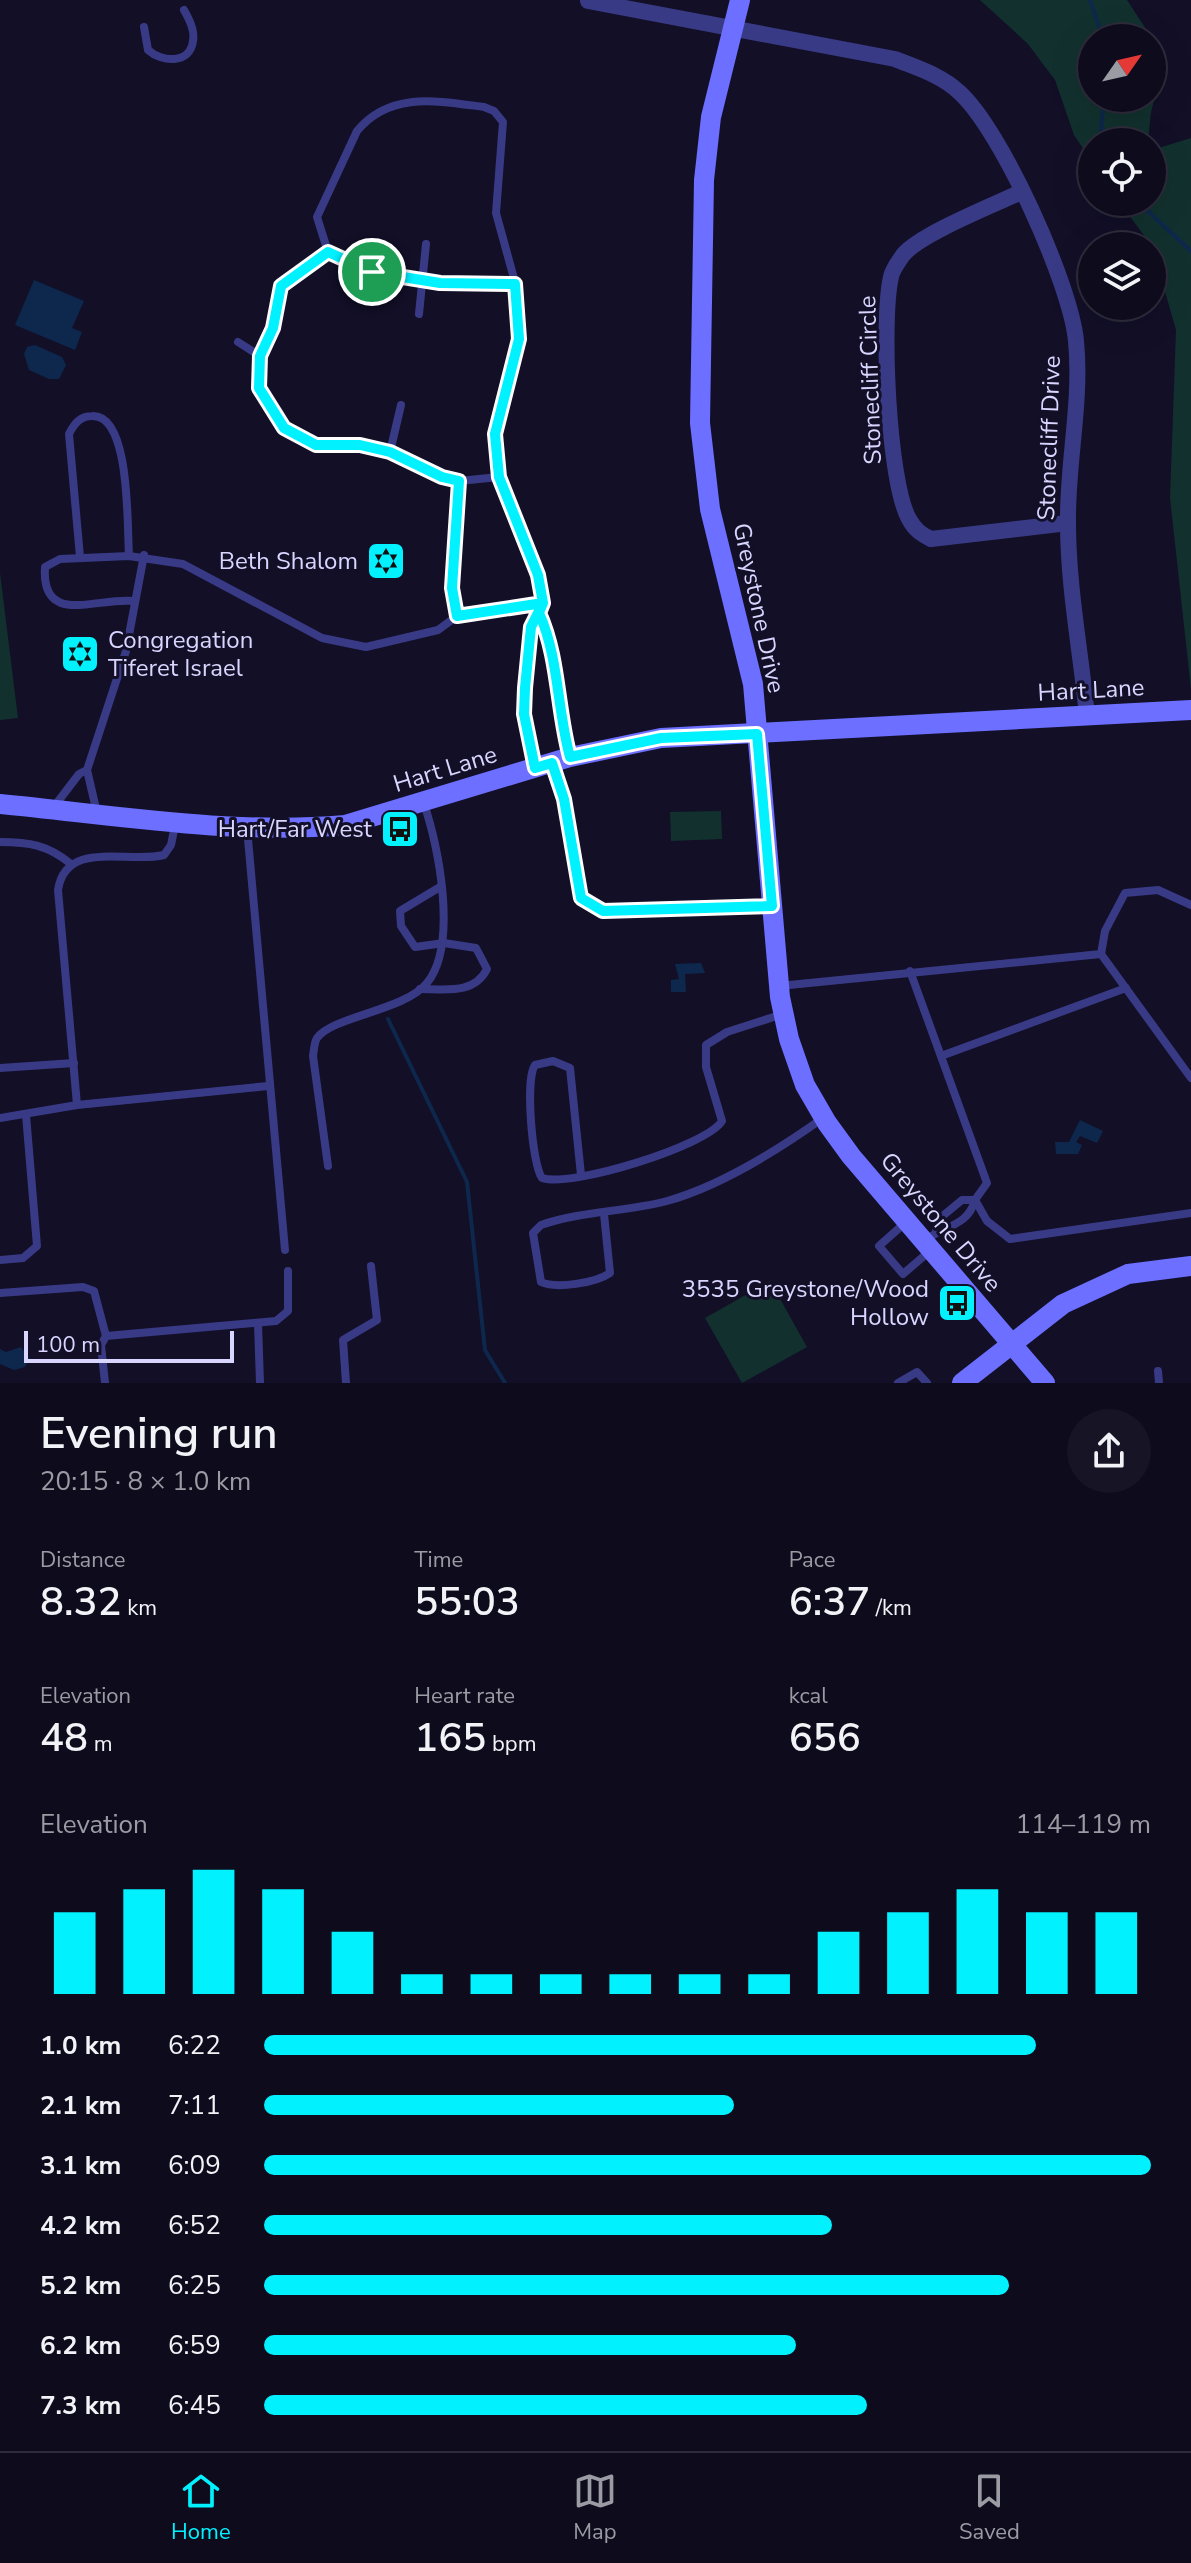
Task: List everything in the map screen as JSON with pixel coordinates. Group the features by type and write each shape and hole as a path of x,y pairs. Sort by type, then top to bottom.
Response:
{"street":[{"name":"Greystone Drive","path":"740,0 711,117 704,180 700,423 710,509 753,684 783,1013 805,1085 824,1117 907,1222 930,1241 1010,1344 1045,1383"},
{"name":"Stonecliff Drive","path":"588,1 895,59 932,74 957,90 977,109 1021,192 1069,299 1076,339 1079,388 1068,523 1087,716"},
{"name":"Stonecliff Circle","path":"1021,192 921,242 904,253 891,275 888,341 891,447 908,517 918,533 931,539 1068,523"},
{"name":"Hart Lane","path":"0,804 283,830 345,825 424,804 552,763 661,738 1191,710"},
{"path":"962,1383 1063,1304 1128,1274 1191,1266"}],"lane":[{"path":"144,27 148,50 159,59 178,59 190,49 193,41 192,25 184,10"},
{"path":"515,284 422,280 372,272 328,252 317,217 347,149 366,121 394,104 424,100 484,107 503,122 496,213 515,284 519,339 495,434 499,477 538,575 543,603 531,627 524,714 552,763 564,799 579,892 592,908 603,911 772,906"},
{"path":"419,314 426,244"},
{"path":"328,252 281,286 273,328 260,356 259,388 284,428 316,445 360,445 390,452 442,477 459,481 499,477"},
{"path":"238,342 260,356"},
{"path":"390,452 401,405"},
{"path":"80,557 69,434 75,424 86,416 98,416 112,424 121,449 129,556"},
{"path":"457,616 452,588 459,481"},
{"path":"134,601 64,606 52,600 45,586 45,567 60,559 144,555 183,564 322,638 366,647 438,630 457,616 543,603"},
{"path":"97,813 87,770 126,651 144,555"},
{"path":"539,613 549,635 561,726 552,763"},
{"path":"53,809 79,774 87,770"},
{"path":"328,1166 313,1056 315,1041 325,1031 381,1010 419,989 429,980 444,943 432,828 424,804"},
{"path":"77,1105 58,890 60,877 71,864 83,858 155,857 168,851 177,821"},
{"path":"247,827 285,1250"},
{"path":"0,842 38,844 56,851 71,864"},
{"path":"419,989 464,989 481,981 487,969 476,948 444,943 415,947 401,926 400,911 440,887"},
{"path":"1191,905 1158,890 1125,893 1105,931 1101,954 1191,1078"},
{"path":"779,986 1101,954"},
{"path":"910,971 987,1183 975,1200 972,1213 930,1241"},
{"path":"941,1056 1126,988"},
{"path":"581,1175 570,1068 553,1061 540,1061 530,1076 538,1172 548,1180 581,1175 673,1150 715,1131 722,1121 706,1067 706,1045 727,1032 783,1013"},
{"path":"0,1068 74,1063"},
{"path":"0,1118 77,1105 268,1086"},
{"path":"0,1260 23,1258 34,1252 37,1246 26,1115"},
{"path":"604,1214 610,1273 552,1285 541,1282 534,1253 533,1233 537,1228 547,1223 669,1200 793,1140 824,1117"},
{"path":"907,1222 879,1246 903,1274 930,1241 939,1219 962,1200 975,1200"},
{"path":"975,1200 987,1221 1010,1239 1191,1213"},
{"path":"346,1383 343,1340 377,1320 371,1266"},
{"path":"106,1336 276,1321 288,1311 288,1271"},
{"path":"0,1293 83,1287 94,1291 106,1336 101,1345 105,1383"},
{"path":"258,1324 260,1383"},
{"path":"1158,1371 1159,1383"},
{"path":"898,1383 917,1372 927,1383"}],"green space":[{"path":"980,0 1127,0 1143,24 1078,24 1078,112 1151,112 1149,128 1078,128 1078,141 1055,80 1028,44"},
{"path":"1191,138 1191,689 1170,498 1176,330 1166,295 1166,232 1142,232 1130,216 1166,216 1166,146"},
{"path":"0,573 18,718 0,720"},
{"path":"721,811 722,839 671,841 670,812"},
{"path":"770,1281 807,1347 742,1383 705,1318"}],"water":[{"path":"34,280 84,301 72,328 82,332 75,350 15,325"},
{"path":"35,345 62,357 66,365 59,379 49,379 29,370 24,354 27,347"},
{"path":"701,963 705,973 685,974 686,992 671,992 671,980 679,979 675,964"},
{"path":"1080,1120 1103,1131 1097,1143 1080,1136 1076,1142 1082,1145 1078,1154 1056,1154 1055,1142 1069,1142"},
{"path":"21,1347 30,1359 25,1367 14,1370 0,1364 0,1349 6,1352"}],"waterway":[{"path":"1090,0 1098,24"},
{"path":"1101,128 1103,112"},
{"path":"1153,216 1191,251"},
{"path":"388,1019 467,1182 485,1350 505,1383"}],"place":[{"name":"Beth Shalom","path":"386,561"},
{"name":"Congregation Tiferet Israel","path":"80,654"},
{"name":"Hart/Far West","path":"400,829"},
{"name":"3535 Greystone/Wood Hollow","path":"957,1303"}],"route":[{"path":"372,272 328,252 281,286 273,328 260,356 259,388 276,418 296,437 316,445 376,448 442,477 459,481 452,588 457,616 543,603 539,613 549,635 561,726 570,757 661,738 757,734 772,906 603,911 592,908 581,898 559,782 552,763 535,768 524,714 531,627 543,603 538,575 499,477 495,434 519,339 515,284 440,283 372,272"}]}
